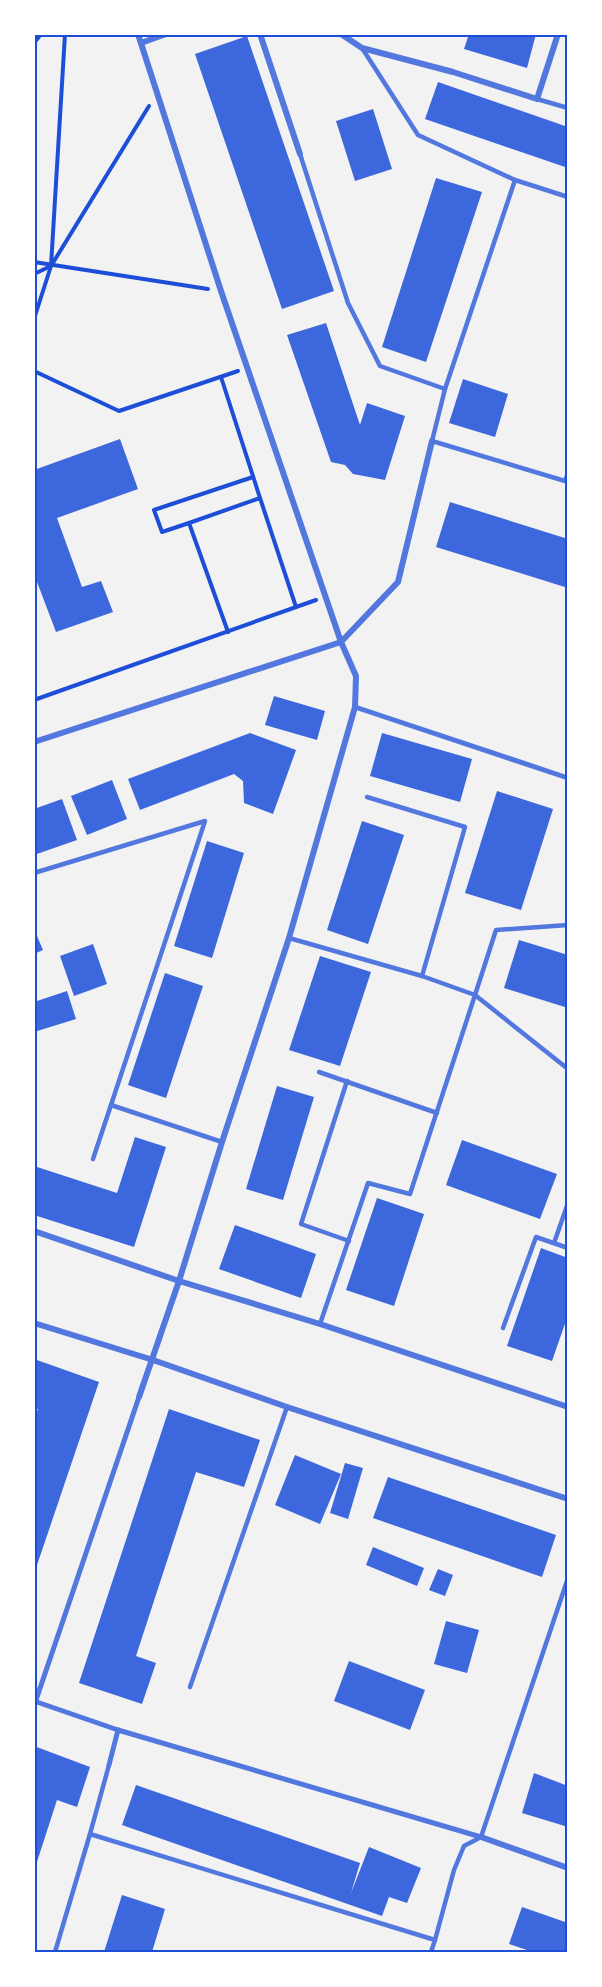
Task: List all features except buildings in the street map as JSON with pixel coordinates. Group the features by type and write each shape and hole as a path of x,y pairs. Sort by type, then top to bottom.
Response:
{"street":[{"path":"138,34 247,368 341,642 356,676 355,708 289,938 179,1281 35,1703 118,1730 481,1837 567,1868"},
{"path":"141,43 166,34"},
{"path":"260,34 300,154"},
{"path":"341,34 362,48 453,72 537,99 558,34"},
{"path":"34,742 341,642 398,582 432,441"},
{"path":"355,708 567,778"},
{"path":"34,1231 179,1281 320,1324 567,1407"},
{"path":"34,1323 153,1360 287,1407 567,1499"},
{"path":"109,1765 118,1730"}],"lane":[{"path":"362,48 418,135 515,180 567,197"},
{"path":"537,99 567,108"},
{"path":"300,154 348,303 380,366 445,389"},
{"path":"515,180 445,389 432,441 565,481 567,473"},
{"path":"367,797 465,827 422,976"},
{"path":"34,873 205,821 93,1159"},
{"path":"320,1324 368,1183 410,1194 496,930 567,925"},
{"path":"289,938 422,976 475,995 567,1069"},
{"path":"319,1071 437,1113"},
{"path":"347,1081 301,1224 349,1241"},
{"path":"111,1105 222,1142"},
{"path":"554,1243 567,1203"},
{"path":"503,1328 536,1237 567,1248"},
{"path":"190,1687 287,1407"},
{"path":"431,1953 454,1870 464,1846 481,1837 567,1578"},
{"path":"55,1953 109,1765"},
{"path":"90,1834 435,1940"}],"path":[{"path":"34,42 40,34"},
{"path":"51,266 65,34"},
{"path":"34,319 51,266 157,93"},
{"path":"34,262 221,291"},
{"path":"34,274 51,266"},
{"path":"34,371 119,411 247,368"},
{"path":"221,377 296,607"},
{"path":"253,477 154,510 162,532 260,498"},
{"path":"189,523 228,632"},
{"path":"34,700 325,596"}]}
